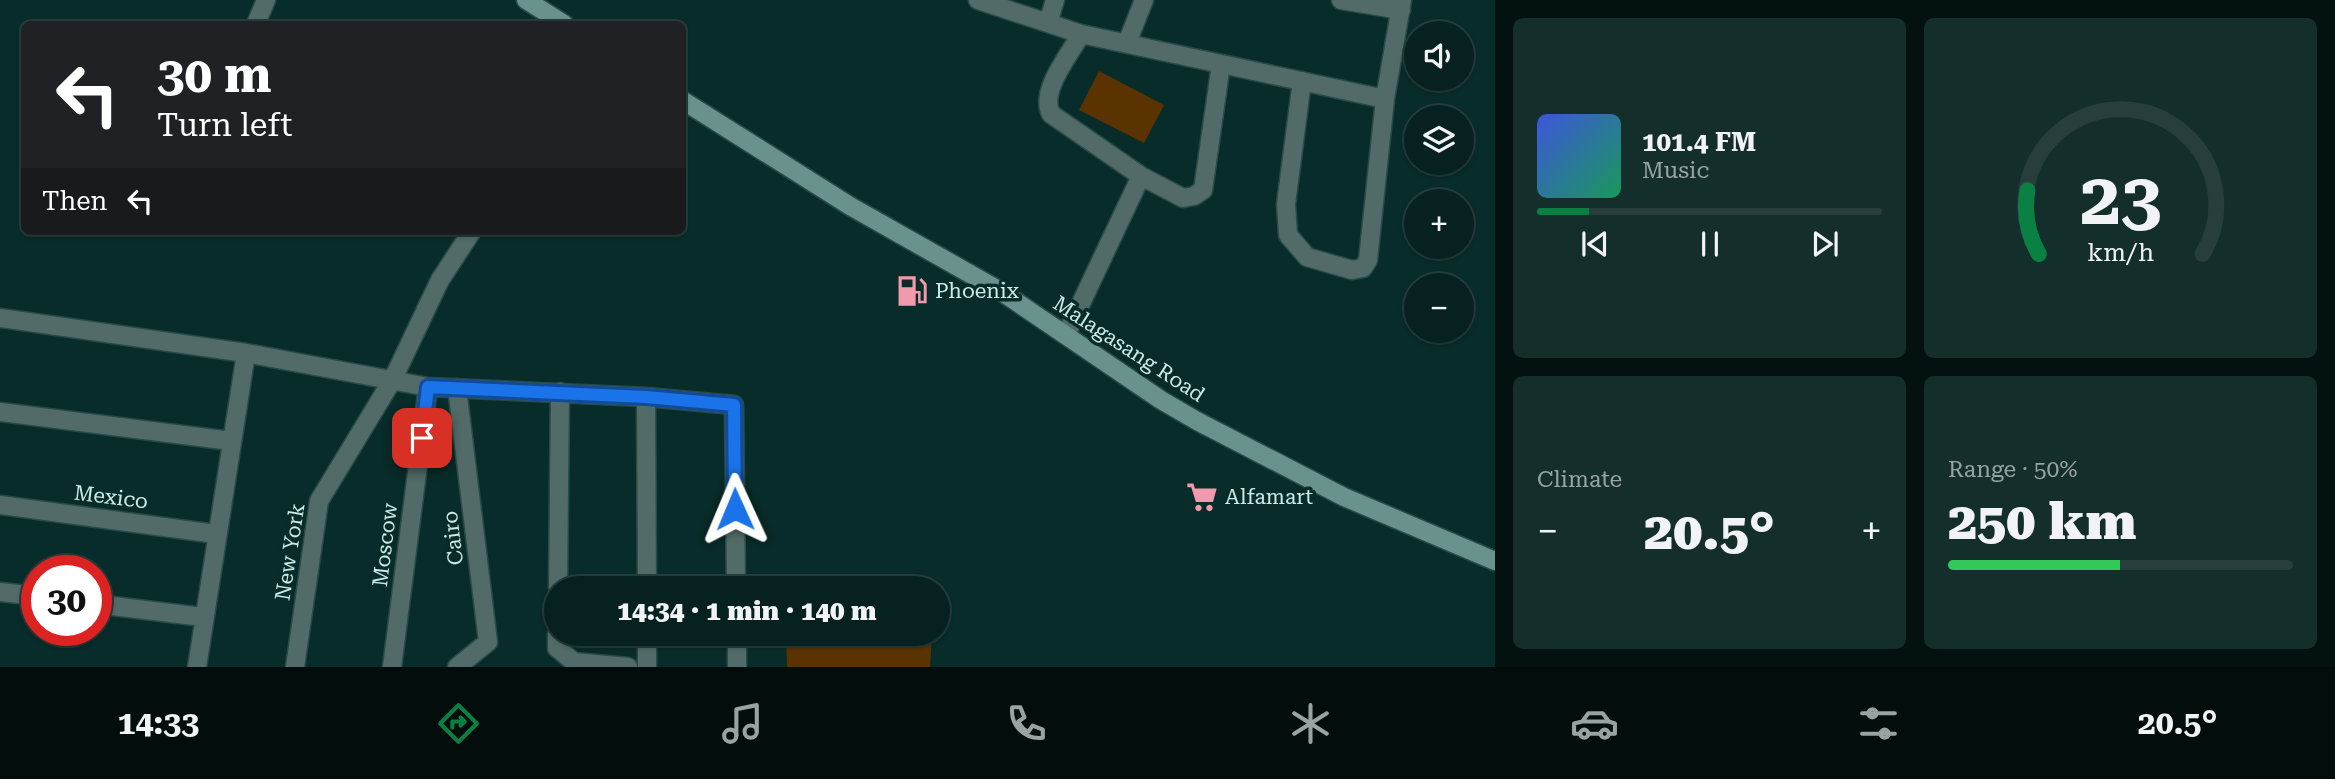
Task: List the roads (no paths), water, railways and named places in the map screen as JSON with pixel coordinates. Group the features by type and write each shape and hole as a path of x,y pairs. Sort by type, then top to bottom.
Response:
{"main road":[{"path":"526,0 559,21"},
{"name":"Malagasang Road","path":"686,103 850,206 1002,292 1161,400 1244,447 1344,496 1495,561"}],"street":[{"path":"257,21 266,0"},
{"path":"978,0 1081,34 1385,99"},
{"path":"1048,23 1055,0"},
{"path":"1127,44 1144,0"},
{"path":"1302,81 1286,204 1288,235 1307,257 1352,270 1363,268 1368,260 1385,99 1401,5 1341,0"},
{"path":"1081,34 1048,93 1047,105 1051,114 1141,176 1183,198 1194,196 1203,190 1221,64"},
{"path":"1066,335 1141,176"},
{"name":"New York","path":"295,667 319,501 393,379 440,280 469,235"},
{"path":"0,318 246,354 428,387 646,397 734,405 736,576"},
{"path":"197,667 246,354"},
{"name":"Moscow","path":"392,667 428,387"},
{"name":"Cairo","path":"457,388 488,642 457,667"},
{"path":"558,576 560,392"},
{"path":"646,397 647,576"},
{"path":"0,412 231,441"},
{"name":"Mexico","path":"0,506 216,534"},
{"path":"0,592 21,594"},
{"path":"112,606 203,617"},
{"path":"557,646 574,662 628,667"},
{"path":"647,646 647,667"},
{"path":"737,646 737,667"}],"place":[{"name":"Phoenix","path":"912,291"},
{"name":"Alfamart","path":"1202,497"}]}
